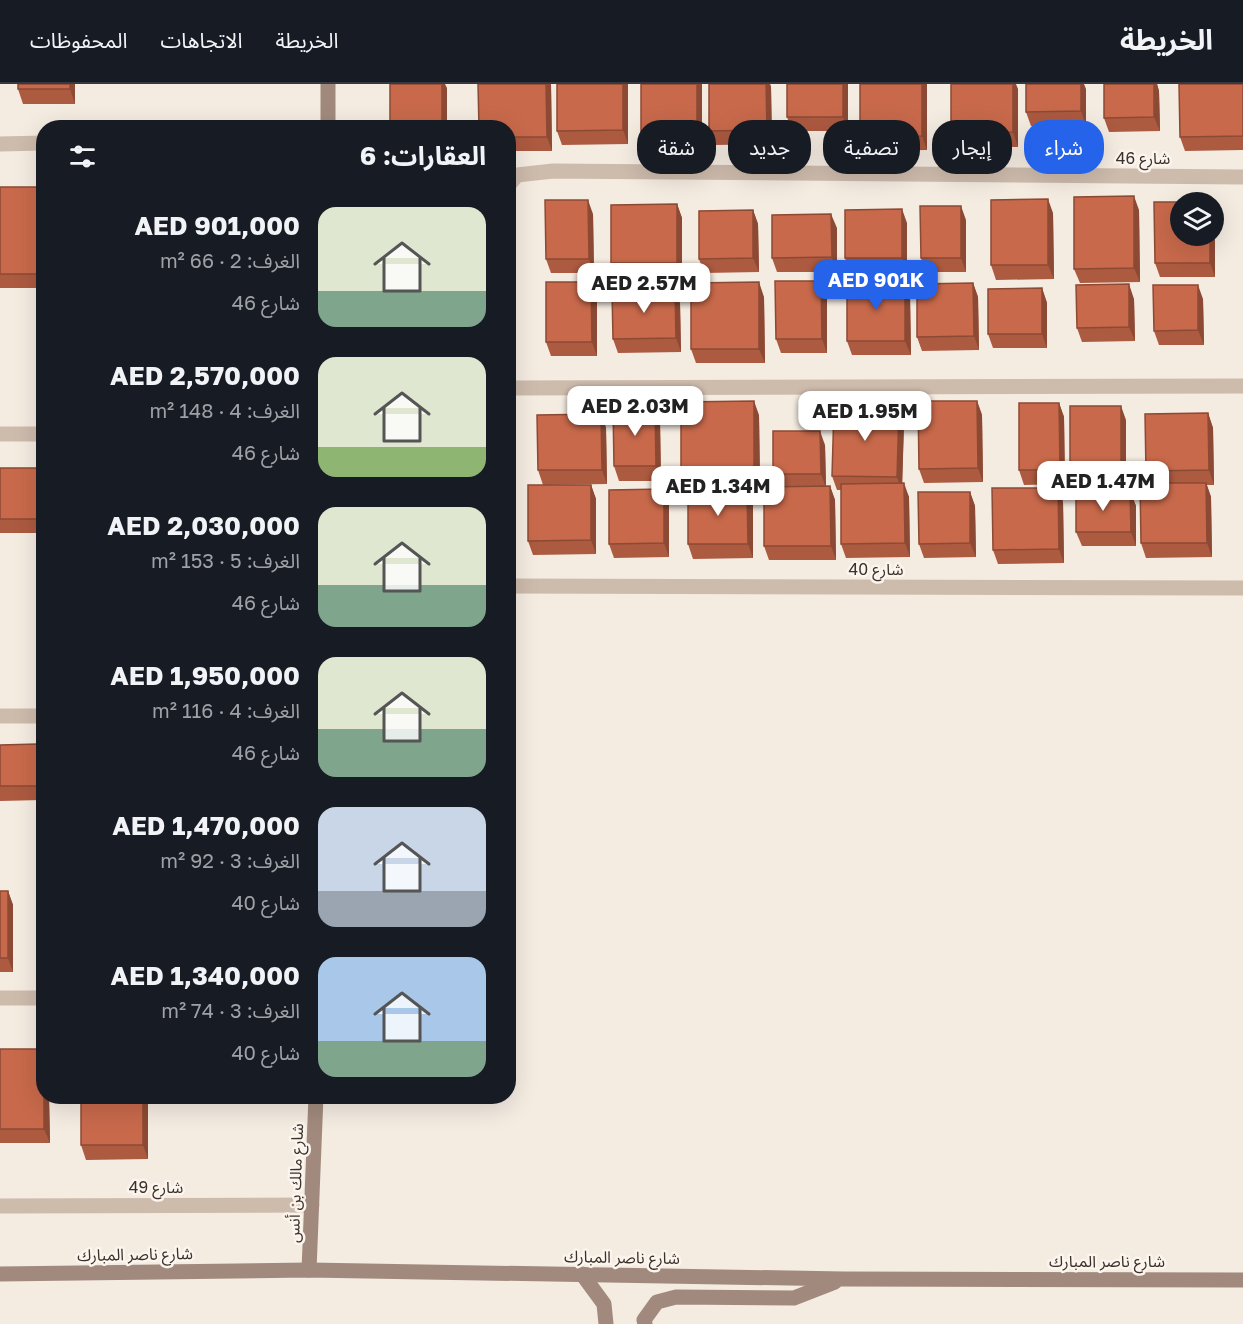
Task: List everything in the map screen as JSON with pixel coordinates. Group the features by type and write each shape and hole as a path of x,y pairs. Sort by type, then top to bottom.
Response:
{"street":[{"path":"328,84 328,120"},
{"path":"0,144 36,143"},
{"name":"شارع 46","path":"516,176 554,171 1243,177"},
{"path":"516,388 1243,386"},
{"path":"0,434 36,434"},
{"name":"شارع 40","path":"516,586 1243,588"},
{"path":"0,716 36,716"},
{"path":"0,998 36,998"},
{"name":"شارع مالك بن أنس","path":"309,1270 316,1104"},
{"name":"شارع 49","path":"0,1206 312,1205"},
{"name":"شارع ناصر المبارك","path":"0,1274 309,1270 844,1279 1243,1280"},
{"path":"582,1274 604,1304 606,1324"},
{"path":"645,1324 645,1320 657,1302 676,1297 794,1298 844,1279"}],"building":[{"path":"18,84 70,84 70,89 18,89"},
{"path":"390,84 442,84 442,120 390,120"},
{"path":"478,84 546,84 547,137 516,137 516,120 479,120"},
{"path":"557,84 623,84 623,130 557,131"},
{"path":"641,84 697,84 697,120 641,120"},
{"path":"709,84 766,84 767,120 728,120 728,131 716,131 716,120 709,120"},
{"path":"787,84 843,84 843,117 787,117"},
{"path":"860,84 922,84 922,136 920,136 920,120 860,120"},
{"path":"951,84 1013,84 1013,132 1012,120 951,120"},
{"path":"1026,84 1081,84 1081,111 1026,112"},
{"path":"1104,84 1154,84 1154,117 1104,118"},
{"path":"1179,84 1243,84 1243,136 1180,137"},
{"path":"0,187 36,187 36,274 0,274"},
{"path":"1134,196 1134,268 1074,269 1074,197"},
{"path":"1048,199 1048,265 991,265 991,200"},
{"path":"545,200 588,200 589,259 546,259"},
{"path":"1154,202 1170,202 1170,246 1210,246 1210,263 1155,263"},
{"path":"677,204 677,263 611,263 611,205"},
{"path":"920,206 961,206 961,258 921,258"},
{"path":"902,209 902,258 845,258 845,210"},
{"path":"753,210 753,258 699,259 699,211"},
{"path":"831,214 832,257 772,258 772,215"},
{"path":"775,281 821,281 822,339 776,339"},
{"path":"847,281 905,281 905,341 847,341"},
{"path":"546,282 591,282 592,342 546,342"},
{"path":"759,282 759,349 691,349 691,283"},
{"path":"973,283 974,336 917,337 917,284"},
{"path":"1129,284 1129,327 1077,328 1076,285"},
{"path":"1153,285 1198,285 1198,330 1154,331"},
{"path":"1042,288 1042,334 988,334 988,289"},
{"path":"675,289 676,338 613,339 612,290"},
{"path":"754,401 754,469 681,470 681,402"},
{"path":"918,401 977,401 978,468 919,469"},
{"path":"1019,403 1059,403 1060,470 1019,470"},
{"path":"1070,406 1121,406 1121,468 1070,469"},
{"path":"613,407 655,407 656,466 614,466"},
{"path":"834,407 899,409 897,477 832,476"},
{"path":"1208,413 1209,470 1146,471 1145,414"},
{"path":"601,414 602,470 538,470 537,415"},
{"path":"773,431 820,431 821,474 773,474"},
{"path":"0,468 36,468 36,519 0,519"},
{"path":"904,483 905,543 841,544 841,484"},
{"path":"1140,483 1206,483 1207,543 1141,543"},
{"path":"528,485 591,485 591,540 528,541"},
{"path":"830,486 831,546 764,546 764,487"},
{"path":"992,488 1058,488 1059,549 993,550"},
{"path":"664,489 664,543 609,544 609,490"},
{"path":"747,490 748,544 688,544 688,491"},
{"path":"1130,491 1131,532 1076,532 1076,492"},
{"path":"918,492 970,492 970,543 919,544"},
{"path":"36,744 36,786 0,786 0,745"},
{"path":"0,891 8,891 8,958 0,958"},
{"path":"0,1049 36,1049 36,1104 44,1104 44,1129 0,1129"},
{"path":"81,1104 143,1104 143,1145 81,1145"}]}
